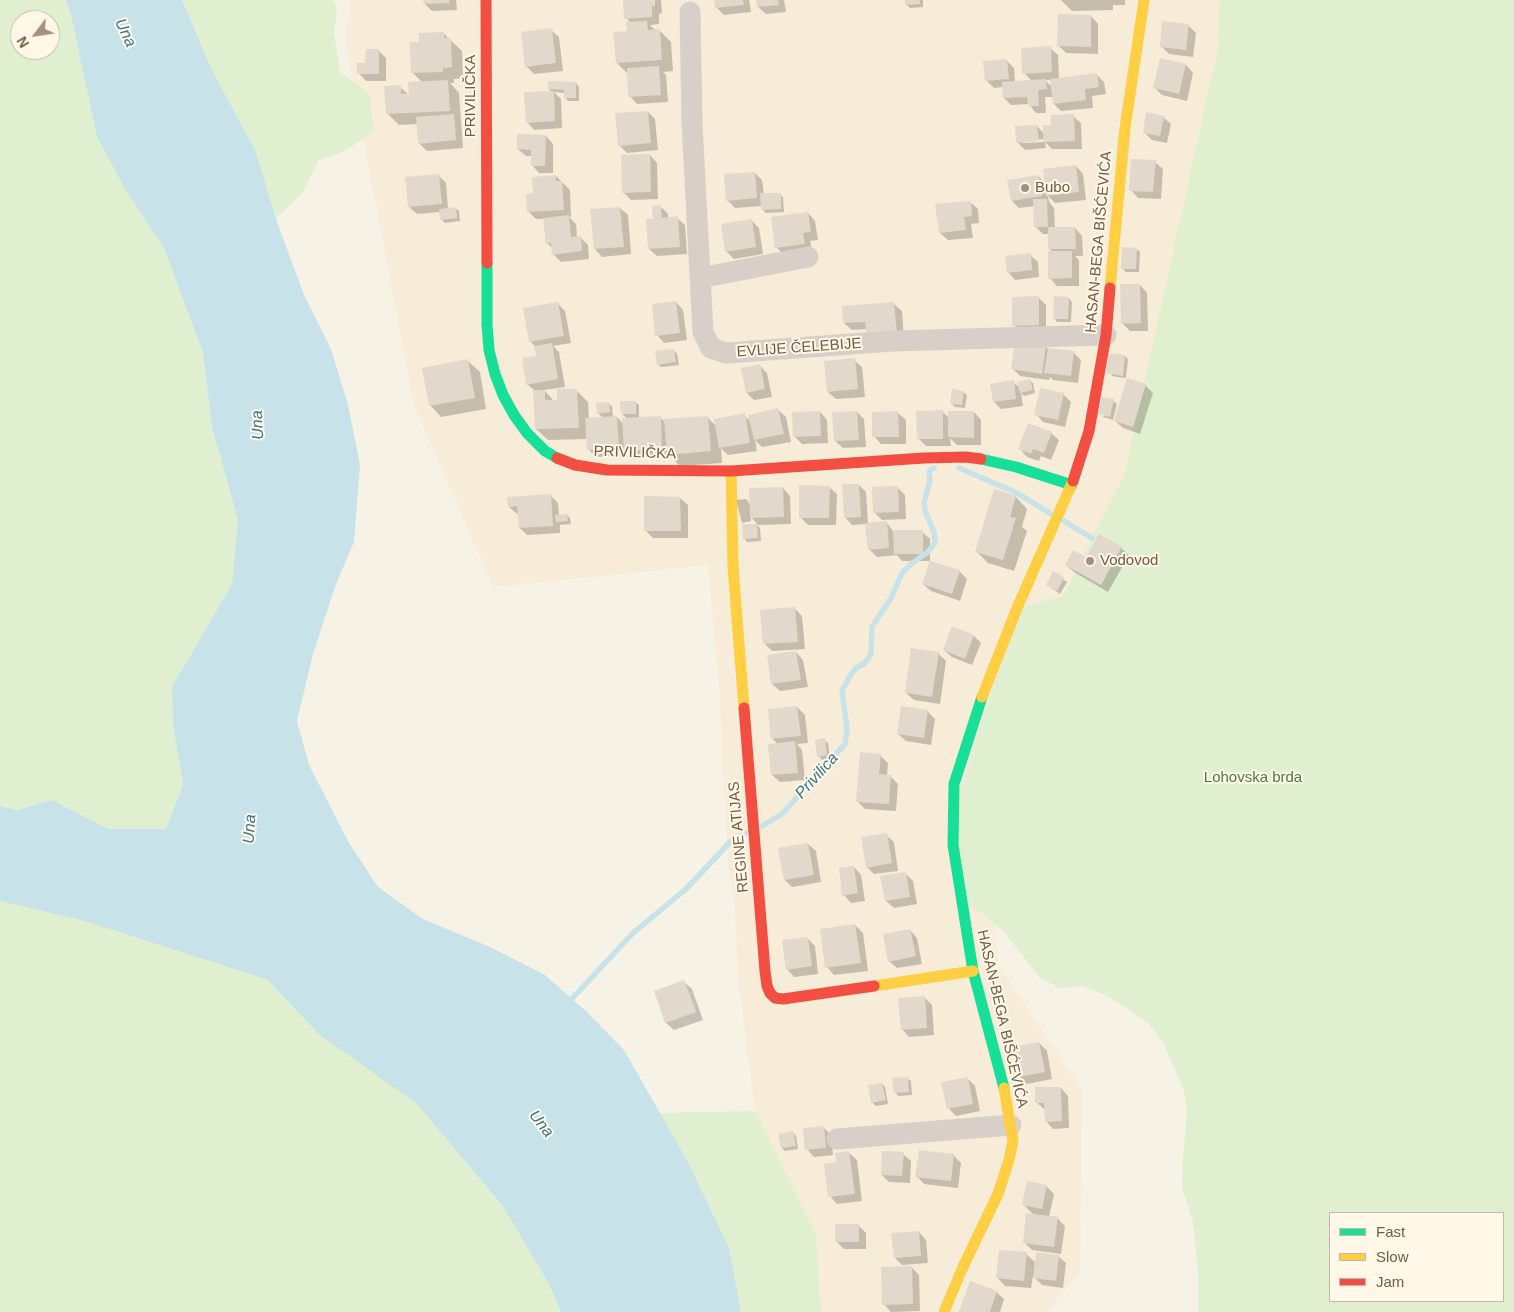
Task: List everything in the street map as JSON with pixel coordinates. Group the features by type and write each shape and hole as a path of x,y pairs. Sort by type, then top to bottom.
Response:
{"street":[{"name":"PRIVILIČKA","path":"486,0 487,325 489,350 494,374 503,395 527,433 545,451 558,459 575,465 607,470 731,471 966,457 1016,467 1072,484"},
{"name":"HASAN-BEGA BIŠĆEVIĆA","path":"944,1312 962,1269 998,1194 1013,1141 1004,1085 973,971 953,845 954,784 980,702 1017,608 1072,484 1088,431 1106,335 1124,136 1144,0"},
{"name":"EVLIJE ČELEBIJE","path":"690,12 692,124 703,332 711,348 726,353 893,341 1106,335"},
{"path":"700,278 808,257"},
{"name":"REGINE ATIJAS","path":"731,471 733,567 764,962 767,986 770,993 776,998 783,999 973,971"},
{"path":"837,1139 1011,1125"}],"shaded area":[{"path":"351,0 1246,0 1145,460 978,761 999,965 1082,1089 1080,1272 1046,1312 821,1312 816,1234 755,1111 738,975 734,894 728,865 720,699 708,565 493,587 414,405 345,41"}],"green space":[{"path":"0,0 66,0 71,15 97,137 125,189 164,248 203,353 212,427 238,520 232,584 172,687 173,725 183,785 166,829 108,829 52,800 17,810 0,806"},
{"path":"182,0 333,0 337,8 334,34 340,72 370,94 373,132 345,151 319,160 303,192 276,219 256,152 212,70"},
{"name":"Lohovska brda","path":"1220,0 1514,0 1514,1312 1198,1312 1198,1272 1193,1222 1182,1187 1187,1113 1184,1090 1164,1045 1150,1025 1124,1006 1099,992 1082,986 1060,988 1040,978 1005,933 980,911 962,904 953,815 1017,608 1064,596 1124,476 1218,48"},
{"path":"0,901 85,921 268,980 416,1103 502,1205 549,1284 561,1312 0,1312"},
{"path":"755,1111 816,1234 821,1312 741,1312 729,1248 689,1164 659,1113"}],"water":[{"name":"Una","path":"66,0 182,0 212,70 256,152 276,219 304,295 331,349 348,405 360,465 354,542 336,584 313,654 297,721 309,765 349,843 378,887 423,919 490,947 545,975 588,1013 624,1050 689,1164 729,1248 741,1312 561,1312 549,1284 502,1205 416,1103 320,1035 268,980 85,921 0,901 0,806 17,810 52,800 108,829 166,829 183,785 173,725 172,687 232,584 238,520 212,427 203,353 164,248 125,189 97,137 71,15"}],"building":[{"path":"423,0 449,0 450,3 424,4"},
{"path":"623,0 655,0 655,6 652,6 652,17 624,19"},
{"path":"714,0 743,0 744,5 715,8"},
{"path":"756,0 778,0 779,5 757,7"},
{"path":"905,0 920,0 920,4 905,5"},
{"path":"1058,14 1091,15 1091,47 1057,46"},
{"path":"647,21 648,30 660,29 662,60 616,63 613,32 627,31 626,22"},
{"path":"1162,21 1189,24 1186,50 1160,47"},
{"path":"552,28 556,63 525,67 521,32"},
{"path":"444,32 444,38 451,38 452,67 443,68 443,72 411,73 410,42 419,42 419,33"},
{"path":"1051,46 1052,72 1022,74 1021,48"},
{"path":"366,49 379,49 379,74 357,74 357,63 365,63"},
{"path":"1160,58 1186,64 1179,94 1153,88"},
{"path":"1007,59 1009,79 985,81 983,61"},
{"path":"659,66 661,95 628,97 627,68"},
{"path":"1097,73 1099,87 1085,89 1086,100 1053,104 1050,79"},
{"path":"1046,79 1047,89 1038,90 1039,106 1028,106 1027,97 1003,98 1002,82"},
{"path":"448,80 450,111 386,114 384,86 401,85 401,94 409,93 408,82"},
{"path":"548,81 576,82 576,98 564,98 564,90 548,89"},
{"path":"554,91 555,121 526,123 524,92"},
{"path":"648,111 651,143 618,146 615,113"},
{"path":"1146,112 1164,116 1160,136 1143,133"},
{"path":"454,114 456,140 418,144 416,117"},
{"path":"1074,114 1075,141 1043,142 1043,125 1051,125 1051,115"},
{"path":"1037,125 1039,141 1016,143 1015,126"},
{"path":"517,134 546,135 545,166 531,166 531,150 517,149"},
{"path":"650,154 651,192 622,193 621,155"},
{"path":"1131,159 1156,160 1153,192 1129,191"},
{"path":"1076,165 1079,192 1046,196 1043,169"},
{"path":"755,172 757,198 726,201 724,174"},
{"path":"439,174 442,204 408,207 405,177"},
{"path":"556,175 556,181 562,181 564,210 527,212 526,194 533,193 532,177"},
{"name":"Bubo","path":"1039,175 1042,196 1011,201 1007,180"},
{"path":"760,193 781,193 781,209 761,210"},
{"path":"1033,199 1047,199 1048,227 1034,227"},
{"path":"971,201 972,216 964,217 966,230 939,233 935,204"},
{"path":"661,205 662,218 678,216 680,247 648,249 646,219 653,219 652,206"},
{"path":"456,207 457,218 440,220 439,209"},
{"path":"620,207 624,247 594,249 590,209"},
{"path":"808,212 811,232 803,233 805,244 775,248 771,217"},
{"path":"569,215 571,237 581,236 582,251 552,255 551,243 546,244 543,218"},
{"path":"752,219 756,247 725,252 721,224"},
{"path":"1048,227 1075,227 1076,249 1048,249"},
{"path":"1122,247 1137,248 1136,269 1121,269"},
{"path":"1048,251 1072,251 1072,278 1048,279"},
{"path":"1031,253 1032,270 1007,273 1005,256"},
{"path":"1120,284 1140,284 1141,323 1121,324"},
{"path":"1039,296 1039,325 1012,326 1012,297"},
{"path":"1054,296 1069,297 1068,319 1053,319"},
{"path":"676,301 680,333 655,336 652,304"},
{"path":"558,302 564,336 529,342 523,308"},
{"path":"894,302 897,334 867,337 865,322 843,323 842,306"},
{"path":"1015,342 1046,346 1042,374 1011,369"},
{"path":"552,343 558,379 526,385 522,358 536,356 534,346"},
{"path":"1048,348 1074,351 1071,376 1044,373"},
{"path":"674,349 676,362 657,365 655,351"},
{"path":"1109,353 1125,355 1123,376 1106,373"},
{"path":"855,358 858,389 827,392 824,361"},
{"path":"468,359 475,398 429,406 422,368"},
{"path":"760,364 765,389 746,393 741,368"},
{"path":"1127,378 1146,384 1133,427 1114,421"},
{"path":"1030,379 1033,390 1020,393 1017,382"},
{"path":"1014,380 1016,399 993,402 990,384"},
{"path":"1040,388 1064,393 1058,420 1034,415"},
{"path":"557,389 577,389 579,428 535,429 533,390 545,390 545,400 557,400"},
{"path":"952,389 964,391 962,405 950,404"},
{"path":"1102,397 1114,399 1110,417 1098,414"},
{"path":"620,401 636,401 636,414 621,414"},
{"path":"609,402 610,412 597,414 596,403"},
{"path":"778,408 784,434 754,440 748,415"},
{"path":"943,410 943,439 917,439 916,411"},
{"path":"820,411 821,436 793,437 792,412"},
{"path":"857,411 859,440 834,441 832,412"},
{"path":"898,411 899,437 872,437 872,412"},
{"path":"948,411 974,411 974,438 948,437"},
{"path":"745,413 750,443 719,448 714,419"},
{"path":"617,416 619,448 587,450 585,418"},
{"path":"661,416 662,449 624,451 622,418"},
{"path":"708,416 711,451 667,455 664,419"},
{"path":"1028,423 1052,432 1044,453 1033,449 1031,454 1018,449"},
{"path":"842,484 859,484 861,517 844,518"},
{"path":"799,485 830,486 829,518 799,518"},
{"path":"898,486 899,512 873,513 872,487"},
{"path":"783,487 784,517 750,518 749,488"},
{"path":"994,489 1016,496 1010,517 1016,518 1003,560 975,552"},
{"path":"551,494 553,526 519,528 517,506 508,507 507,497"},
{"path":"644,496 680,497 681,531 644,531"},
{"path":"567,514 568,521 556,522 555,515"},
{"path":"887,521 889,548 868,550 865,523"},
{"path":"742,524 757,524 758,538 743,539"},
{"path":"893,530 923,530 923,554 894,554"},
{"name":"Vodovod","path":"1099,534 1122,547 1101,585 1065,565 1073,550 1086,557"},
{"path":"930,561 960,570 952,594 922,584"},
{"path":"1053,571 1064,577 1057,591 1046,585"},
{"path":"795,607 798,642 763,644 760,610"},
{"path":"952,626 974,635 965,659 943,650"},
{"path":"911,648 939,652 932,697 905,693"},
{"path":"796,651 801,680 771,684 767,655"},
{"path":"797,706 801,736 771,739 768,709"},
{"path":"901,706 928,710 924,738 897,734"},
{"path":"825,738 827,755 817,757 815,740"},
{"path":"795,741 798,773 771,775 768,744"},
{"path":"860,752 881,754 879,774 891,775 889,804 856,802"},
{"path":"887,833 892,863 866,868 861,837"},
{"path":"808,843 814,875 784,880 778,848"},
{"path":"854,866 858,893 842,896 839,868"},
{"path":"906,872 910,897 885,901 880,876"},
{"path":"855,924 861,963 825,968 820,929"},
{"path":"910,929 916,956 888,962 883,934"},
{"path":"808,937 812,966 786,970 782,940"},
{"path":"684,980 696,1012 665,1023 654,991"},
{"path":"925,996 927,1028 901,1030 898,998"},
{"path":"1039,1042 1045,1072 1018,1077 1012,1047"},
{"path":"908,1077 909,1092 894,1093 892,1078"},
{"path":"968,1077 973,1104 947,1109 941,1082"},
{"path":"882,1083 886,1100 871,1103 868,1085"},
{"path":"1035,1087 1061,1087 1062,1121 1045,1122 1044,1103 1035,1103"},
{"path":"824,1126 826,1148 805,1150 803,1128"},
{"path":"793,1131 796,1146 781,1148 778,1134"},
{"path":"919,1150 954,1154 951,1181 915,1177"},
{"path":"849,1151 855,1194 828,1197 824,1164 836,1162 835,1153"},
{"path":"882,1151 904,1152 902,1176 881,1175"},
{"path":"1027,1181 1047,1185 1042,1209 1022,1205"},
{"path":"1026,1213 1058,1217 1054,1247 1023,1243"},
{"path":"835,1224 859,1224 859,1242 835,1242"},
{"path":"919,1231 921,1256 894,1258 891,1233"},
{"path":"999,1250 1027,1252 1024,1281 996,1278"},
{"path":"1036,1252 1059,1255 1056,1281 1033,1278"},
{"path":"912,1266 913,1304 882,1305 881,1267"},
{"path":"970,1281 997,1291 990,1312 959,1312"}],"waterway":[{"name":"Privilica","path":"762,826 782,814 845,744 847,729 842,691 856,668 865,663 871,654 872,627 891,598 902,573 928,552 935,543 934,532 925,511 924,503 930,480 929,471 934,468"},
{"name":"Privilica","path":"959,468 1017,493 1051,514"},
{"name":"Privilica","path":"1064,521 1092,538"},
{"name":"Privilica","path":"568,1003 633,933 686,889 732,840 746,833"}],"traffic: fast":[{"path":"487,263 487,325 489,350 495,374 503,395 527,433 545,451 557,458"},
{"path":"981,459 1016,467 1072,485"},
{"path":"982,697 954,784 953,845 973,971 1004,1088"}],"traffic: slow":[{"path":"1110,288 1125,128 1144,0"},
{"path":"731,471 733,567 744,708"},
{"path":"982,697 1017,608 1073,481"},
{"path":"874,986 973,971"},
{"path":"944,1312 962,1269 998,1194 1009,1160 1013,1141 1004,1088"}],"traffic: jam":[{"path":"486,0 487,263"},
{"path":"1073,481 1089,431 1106,335 1110,288"},
{"path":"557,458 575,465 607,470 731,471 924,458 966,457 981,459"},
{"path":"744,708 765,971 770,993 775,998 783,999 874,986"}],"place":[{"name":"Bubo","path":"1025,188"},
{"name":"Vodovod","path":"1090,561"}]}
